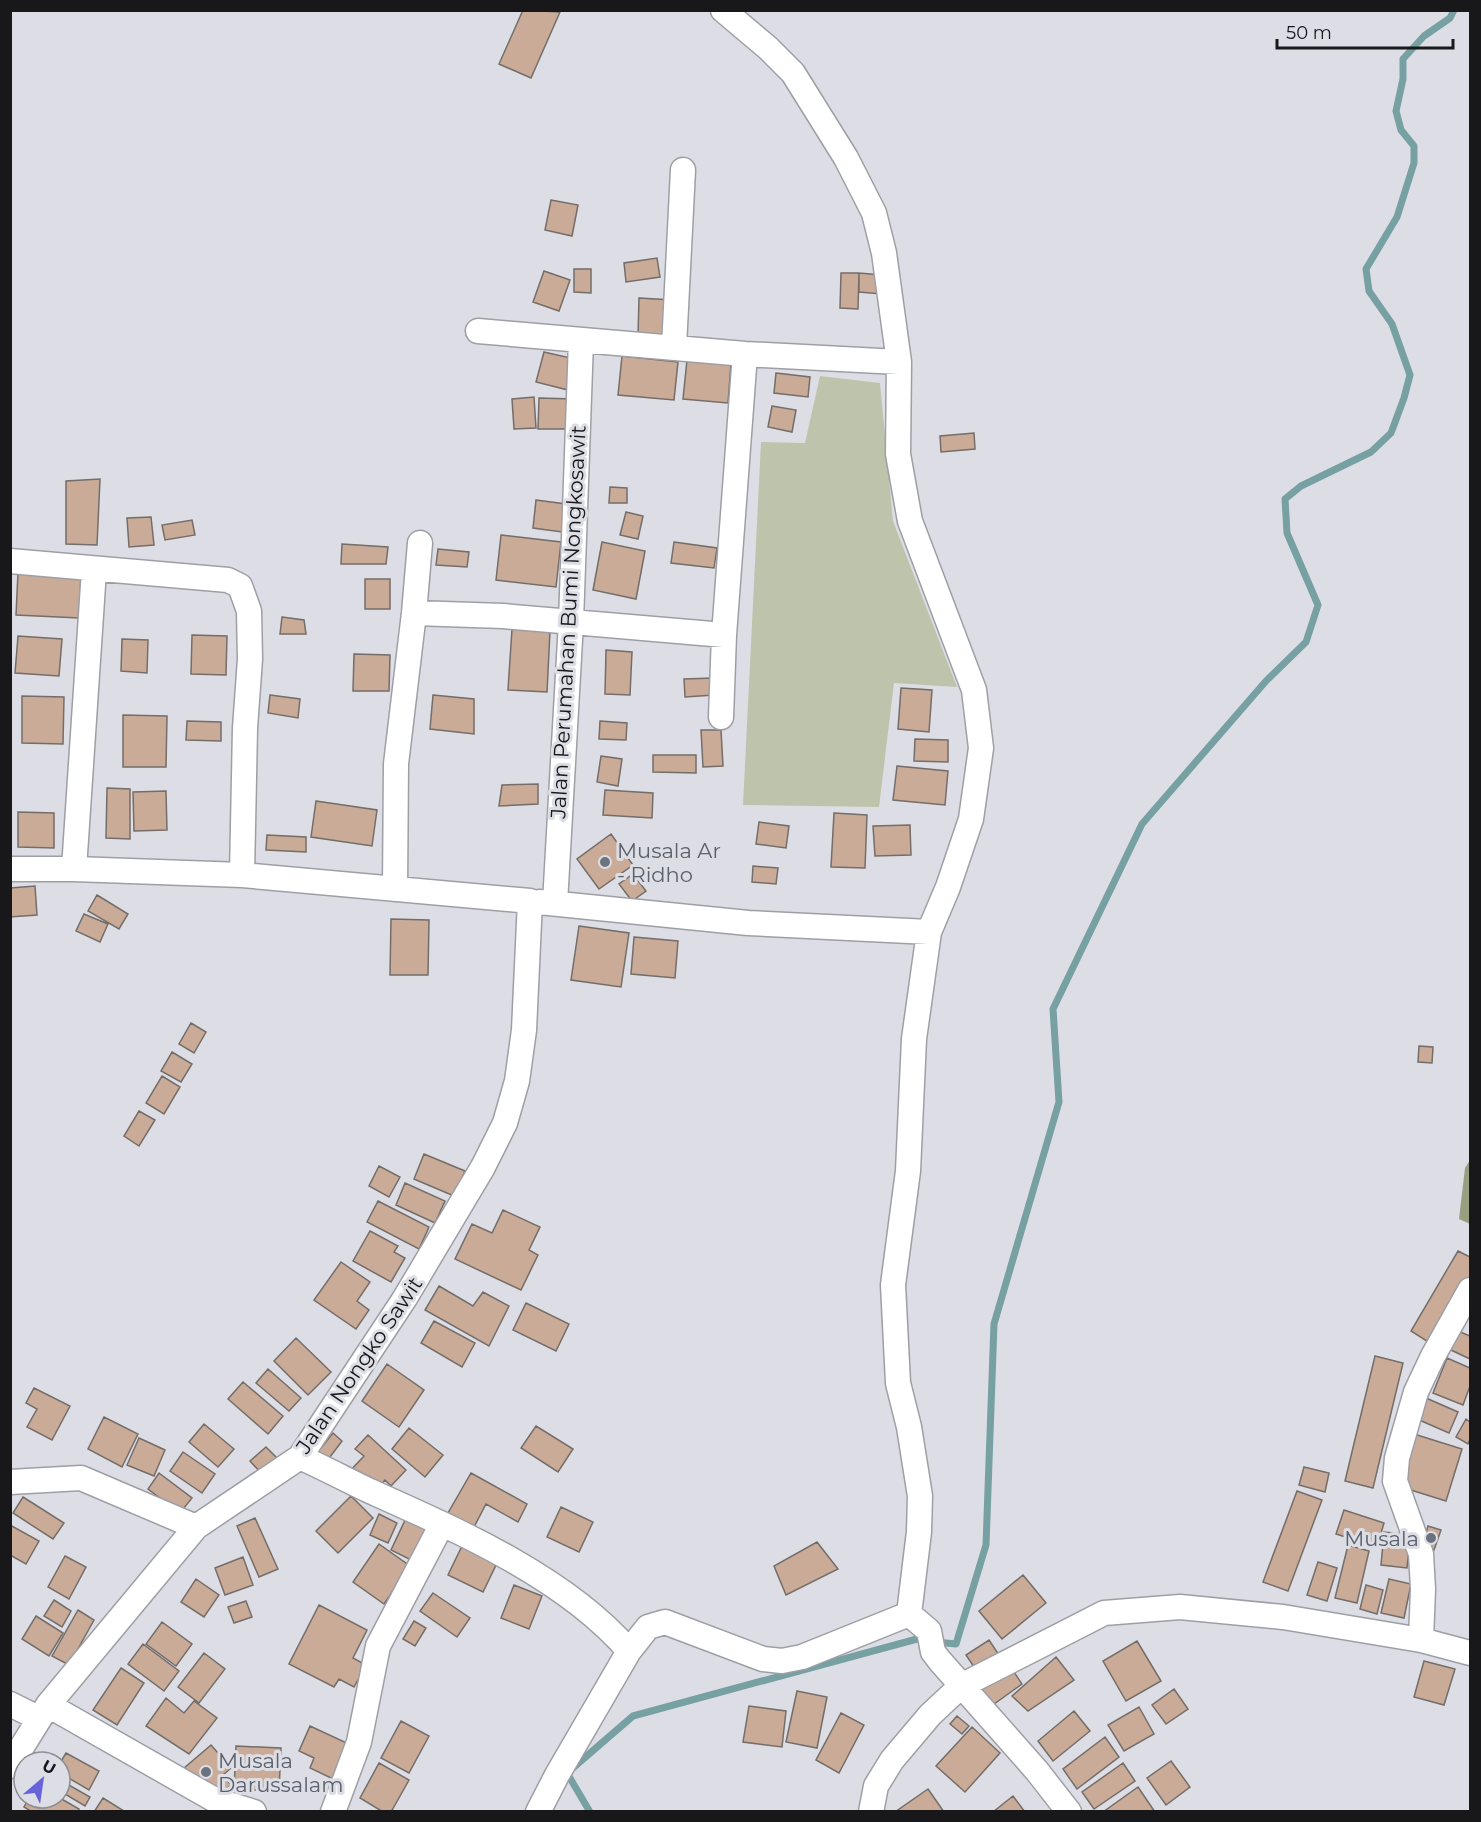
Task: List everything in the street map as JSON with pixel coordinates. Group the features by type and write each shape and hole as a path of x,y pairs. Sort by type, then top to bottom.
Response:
{"street":[{"path":"723,10 768,48 792,73 846,159 874,213 884,253 899,362 898,454 910,521 974,690 981,748 971,819 930,932 914,1039 909,1171 893,1285 898,1383 909,1427 920,1496 919,1532 909,1614 961,1686 1037,1771 1069,1812"},
{"path":"674,347 683,170"},
{"path":"478,331 745,354 899,362"},
{"name":"Jalan Perumahan Bumi Nongkosawit","path":"555,903 571,622 581,341"},
{"path":"721,717 724,635 745,354"},
{"path":"395,889 396,764 420,543"},
{"path":"10,561 228,580 240,586 249,611 250,659 245,728 242,875"},
{"path":"74,868 94,570"},
{"path":"414,613 503,616 724,635"},
{"path":"10,869 74,868 242,875 759,924 930,932"},
{"name":"Jalan Nongko Sawit","path":"10,1766 43,1712 196,1527 300,1457 373,1351 483,1167 505,1123 517,1081 524,1029 530,901"},
{"path":"1421,1640 1423,1589 1421,1554 1395,1481 1397,1458 1416,1392 1433,1356 1470,1290"},
{"path":"300,1457 473,1538 528,1570 594,1615 629,1651"},
{"path":"10,1482 81,1478 196,1527"},
{"path":"333,1812 359,1742 378,1646 442,1524"},
{"path":"871,1812 876,1786 892,1760 930,1715 961,1686 1104,1613 1180,1607 1283,1617 1421,1640 1470,1653"},
{"path":"538,1812 629,1651 648,1628 665,1622 763,1659 782,1661 802,1657 909,1614"},
{"path":"10,1704 43,1712 215,1800 254,1812"}],"green space":[{"path":"820,376 880,383 893,521 957,687 894,683 879,807 743,805 761,442 805,443"},
{"path":"1470,1160 1470,1224 1459,1219 1465,1168"}],"building":[{"path":"523,10 560,12 531,78 499,64"},
{"path":"551,200 578,205 572,236 545,230"},
{"path":"657,258 660,277 626,282 624,263"},
{"path":"574,269 591,269 591,293 574,292"},
{"path":"544,271 570,280 559,311 533,302"},
{"path":"841,273 859,273 858,309 840,308"},
{"path":"859,273 882,275 882,294 859,292"},
{"path":"639,298 673,300 672,336 638,335"},
{"path":"544,352 575,359 568,390 536,382"},
{"path":"622,356 678,362 674,400 618,395"},
{"path":"687,360 731,364 728,403 683,399"},
{"path":"776,373 810,377 808,397 774,393"},
{"path":"534,397 536,428 514,429 512,399"},
{"path":"539,398 574,399 573,429 538,429"},
{"path":"772,406 796,410 792,432 768,427"},
{"path":"974,433 975,449 941,452 940,436"},
{"path":"100,479 97,545 66,544 66,481"},
{"path":"610,487 627,488 627,503 609,503"},
{"path":"536,500 566,504 562,532 533,528"},
{"path":"626,512 643,516 638,539 620,535"},
{"path":"151,517 154,545 129,547 127,518"},
{"path":"192,520 195,535 165,540 162,525"},
{"path":"501,535 561,542 556,587 496,580"},
{"path":"602,542 645,551 636,599 593,590"},
{"path":"674,542 717,548 714,568 671,563"},
{"path":"342,544 388,547 386,564 341,564"},
{"path":"438,549 469,552 467,567 436,565"},
{"path":"18,572 81,576 79,618 16,615"},
{"path":"365,579 390,579 390,609 365,609"},
{"path":"282,617 304,620 306,634 280,634"},
{"path":"512,629 550,631 547,692 508,690"},
{"path":"192,635 227,636 226,675 191,674"},
{"path":"18,636 62,639 59,676 15,673"},
{"path":"122,639 148,640 147,673 121,671"},
{"path":"606,650 632,652 630,695 605,694"},
{"path":"354,654 390,655 389,691 353,691"},
{"path":"713,678 714,695 685,697 684,679"},
{"path":"901,688 932,690 929,732 898,729"},
{"path":"270,695 300,699 298,718 268,713"},
{"path":"433,695 474,699 474,734 430,729"},
{"path":"22,696 64,697 63,744 22,743"},
{"path":"123,715 167,716 166,767 123,767"},
{"path":"187,721 221,722 221,741 186,740"},
{"path":"600,721 627,723 626,740 599,739"},
{"path":"701,730 721,730 723,766 703,767"},
{"path":"915,739 948,740 948,762 914,761"},
{"path":"653,755 696,755 696,773 653,772"},
{"path":"601,756 622,759 618,786 597,782"},
{"path":"897,766 948,771 945,805 893,800"},
{"path":"538,784 538,804 499,806 502,785"},
{"path":"107,788 130,789 130,839 106,838"},
{"path":"605,790 653,793 652,818 603,815"},
{"path":"166,791 167,830 134,831 133,792"},
{"path":"316,801 377,810 372,846 311,837"},
{"path":"18,812 54,813 54,848 18,847"},
{"path":"834,813 867,815 865,868 831,867"},
{"path":"759,822 789,826 786,848 756,844"},
{"path":"910,825 911,855 875,856 873,826"},
{"name":"Musala Ar - Ridho","path":"611,834 633,865 599,889 577,859"},
{"path":"267,835 306,837 306,852 266,850"},
{"path":"753,866 778,868 776,884 752,882"},
{"path":"633,874 646,891 632,901 619,884"},
{"path":"35,886 37,915 10,917 10,888"},
{"path":"97,895 128,914 119,929 88,911"},
{"path":"84,914 108,924 100,942 76,931"},
{"path":"391,919 429,920 428,975 390,975"},
{"path":"579,926 629,933 621,987 571,980"},
{"path":"634,937 678,941 675,978 631,974"},
{"path":"191,1023 206,1032 194,1053 179,1044"},
{"path":"1419,1046 1433,1047 1432,1063 1418,1062"},
{"path":"172,1052 192,1064 181,1082 161,1071"},
{"path":"162,1076 180,1087 164,1114 146,1103"},
{"path":"139,1111 155,1120 139,1146 124,1136"},
{"path":"424,1154 465,1171 454,1196 414,1179"},
{"path":"379,1166 400,1177 389,1197 369,1186"},
{"path":"405,1183 445,1201 435,1223 396,1205"},
{"path":"378,1201 429,1227 419,1249 367,1222"},
{"path":"503,1210 540,1227 529,1250 538,1255 521,1290 455,1259 472,1224 492,1233"},
{"path":"370,1231 398,1246 394,1252 405,1258 391,1282 353,1261"},
{"path":"1458,1251 1470,1257 1470,1281 1433,1345 1411,1331"},
{"path":"341,1262 370,1282 357,1301 369,1310 356,1329 314,1300"},
{"path":"439,1286 473,1306 483,1292 509,1306 489,1346 425,1310"},
{"path":"526,1303 569,1324 556,1351 513,1330"},
{"path":"434,1321 475,1343 462,1367 421,1343"},
{"path":"1458,1331 1470,1336 1470,1359 1451,1350"},
{"path":"296,1338 331,1372 308,1395 274,1361"},
{"path":"1375,1356 1403,1363 1373,1488 1345,1481"},
{"path":"1447,1358 1470,1368 1470,1386 1463,1405 1433,1393"},
{"path":"387,1364 424,1390 399,1427 362,1401"},
{"path":"268,1369 301,1398 289,1411 256,1383"},
{"path":"243,1382 283,1416 268,1434 228,1399"},
{"path":"34,1388 70,1406 52,1440 27,1427 37,1409 26,1403"},
{"path":"1426,1398 1458,1412 1449,1433 1417,1419"},
{"path":"104,1417 138,1434 122,1467 88,1449"},
{"path":"1466,1419 1470,1422 1468,1444 1456,1437"},
{"path":"204,1424 234,1449 218,1467 189,1442"},
{"path":"536,1426 573,1449 558,1472 521,1448"},
{"path":"409,1428 443,1455 425,1477 392,1449"},
{"path":"333,1433 342,1441 327,1461 317,1453"},
{"path":"1414,1434 1462,1449 1446,1501 1398,1486"},
{"path":"368,1435 406,1470 391,1486 385,1480 374,1492 349,1472 364,1456 355,1449"},
{"path":"139,1438 165,1450 154,1476 127,1465"},
{"path":"266,1447 277,1458 261,1473 250,1461"},
{"path":"183,1452 215,1474 202,1493 170,1471"},
{"path":"1304,1467 1329,1473 1325,1492 1299,1485"},
{"path":"159,1473 192,1498 180,1513 148,1489"},
{"path":"471,1473 527,1504 518,1522 486,1504 474,1527 448,1513"},
{"path":"1297,1491 1322,1500 1288,1591 1263,1582"},
{"path":"351,1496 373,1518 338,1553 316,1531"},
{"path":"23,1497 64,1523 53,1539 13,1513"},
{"path":"561,1507 593,1522 579,1552 547,1537"},
{"path":"1344,1510 1384,1523 1377,1547 1336,1534"},
{"path":"379,1514 397,1523 388,1543 370,1535"},
{"path":"407,1516 432,1527 415,1562 391,1550"},
{"path":"255,1518 278,1569 259,1577 237,1526"},
{"path":"10,1525 39,1541 26,1564 10,1555"},
{"name":"Musala","path":"1428,1526 1441,1530 1434,1550 1422,1546"},
{"path":"1384,1532 1410,1535 1407,1568 1381,1565"},
{"path":"817,1542 838,1569 786,1595 774,1566"},
{"path":"379,1544 410,1566 384,1604 353,1582"},
{"path":"1348,1545 1369,1551 1357,1603 1335,1598"},
{"path":"462,1546 497,1563 483,1592 448,1575"},
{"path":"65,1556 86,1567 69,1599 48,1587"},
{"path":"243,1557 253,1585 225,1595 215,1568"},
{"path":"1318,1562 1337,1568 1327,1601 1307,1595"},
{"path":"1023,1575 1046,1603 1002,1639 979,1611"},
{"path":"196,1579 219,1595 204,1617 181,1602"},
{"path":"1389,1579 1411,1584 1404,1618 1381,1613"},
{"path":"514,1585 542,1596 529,1629 501,1618"},
{"path":"1366,1585 1383,1590 1377,1614 1360,1609"},
{"path":"433,1593 470,1618 457,1637 420,1611"},
{"path":"54,1600 71,1611 62,1627 44,1616"},
{"path":"246,1601 252,1617 234,1623 228,1607"},
{"path":"319,1605 367,1630 353,1658 366,1665 354,1687 339,1679 334,1687 289,1664"},
{"path":"78,1610 94,1620 69,1665 52,1656"},
{"path":"36,1616 63,1633 49,1656 22,1639"},
{"path":"414,1621 426,1628 415,1646 403,1639"},
{"path":"162,1622 192,1644 176,1666 146,1644"},
{"path":"989,1640 999,1655 976,1670 966,1655"},
{"path":"1137,1641 1161,1681 1126,1701 1103,1661"},
{"path":"143,1644 179,1671 164,1691 128,1664"},
{"path":"204,1653 225,1669 199,1703 178,1687"},
{"path":"1056,1657 1074,1680 1028,1711 1012,1696"},
{"path":"1424,1661 1455,1669 1444,1705 1414,1697"},
{"path":"121,1668 144,1683 117,1725 93,1710"},
{"path":"1012,1669 1022,1684 990,1707 981,1690"},
{"path":"1174,1689 1188,1709 1166,1724 1152,1705"},
{"path":"797,1691 827,1697 817,1748 786,1742"},
{"path":"166,1698 184,1713 194,1701 217,1718 189,1754 146,1726"},
{"path":"749,1706 786,1711 782,1747 743,1742"},
{"path":"1139,1707 1154,1734 1124,1751 1108,1725"},
{"path":"1074,1711 1090,1731 1053,1761 1038,1741"},
{"path":"841,1713 864,1725 839,1773 816,1760"},
{"path":"957,1716 969,1726 962,1734 950,1724"},
{"path":"401,1721 429,1736 409,1773 381,1758"},
{"path":"310,1726 349,1744 333,1779 310,1768 314,1758 299,1751"},
{"path":"972,1727 1000,1753 965,1792 936,1766"},
{"path":"1105,1737 1119,1757 1077,1789 1063,1769"},
{"name":"Musala Darussalam","path":"211,1745 231,1768 223,1775 231,1785 219,1796 183,1769"},
{"path":"236,1746 281,1748 279,1791 234,1789"},
{"path":"72,1756 99,1771 89,1790 72,1780"},
{"path":"1171,1761 1190,1787 1166,1805 1147,1778"},
{"path":"379,1763 409,1780 391,1812 383,1812 360,1798"},
{"path":"1123,1763 1135,1781 1094,1809 1082,1792"},
{"path":"72,1787 90,1797 85,1806 72,1798"},
{"path":"1138,1787 1155,1812 1103,1812"},
{"path":"928,1789 944,1812 895,1812"},
{"path":"1013,1796 1025,1812 993,1812"},
{"path":"103,1798 124,1811 94,1812"},
{"path":"72,1805 79,1809 77,1812 32,1812 29,1810 72,1810"}],"waterway":[{"path":"936,1642 956,1644 986,1545 994,1324 1059,1102 1053,1009 1142,824 1266,681 1306,642 1318,605 1287,533 1285,499 1301,486 1371,452 1391,433 1410,375 1392,324 1369,291 1366,269 1397,217 1414,163 1414,146 1401,130 1396,111 1403,79 1403,59 1424,36 1450,18 1454,10"},
{"path":"590,1812 567,1773 633,1716 917,1639 925,1640"}],"place":[{"name":"Musala Ar - Ridho","path":"605,862"},
{"name":"Musala","path":"1431,1538"},
{"name":"Musala Darussalam","path":"206,1772"}]}
